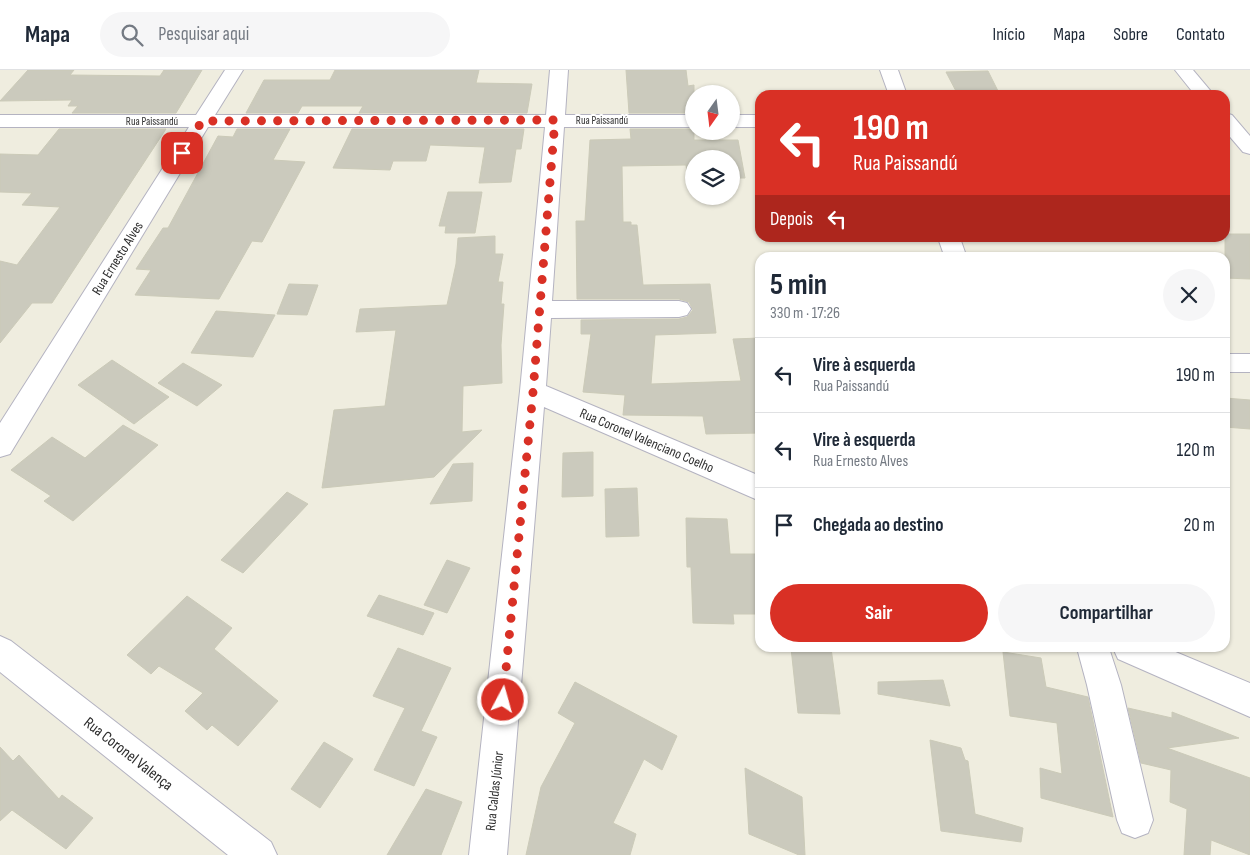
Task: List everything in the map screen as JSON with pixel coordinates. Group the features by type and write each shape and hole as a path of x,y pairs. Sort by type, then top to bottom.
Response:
{"street":[{"name":"Rua Ernesto Alves","path":"0,446 234,70"},
{"name":"Rua Caldas Júnior","path":"488,855 533,392 559,70"},
{"path":"889,70 896,90"},
{"path":"1184,70 1201,90"},
{"name":"Rua Paissandú","path":"0,121 685,121"},
{"path":"740,121 755,121"},
{"path":"1230,122 1250,124"},
{"path":"1230,126 1250,148"},
{"path":"540,310 679,309"},
{"path":"1230,363 1250,363"},
{"name":"Rua Coronel Valenciano Coelho","path":"533,392 755,487"},
{"name":"Rua Coronel Valença","path":"0,652 258,855"},
{"path":"1094,652 1104,685 1135,820"},
{"path":"1138,652 1250,700"}],"building":[{"path":"28,70 74,70 70,75 160,76 164,70 202,70 176,113 72,113 78,106 68,106 72,100 0,101"},
{"path":"335,70 479,70 476,83 532,84 527,113 359,113 363,106 302,106 298,113 246,113 264,80 330,80"},
{"path":"626,70 686,70 688,85 685,85 685,113 629,113"},
{"path":"988,71 998,90 955,90 946,72"},
{"path":"59,129 166,129 52,303 32,303 0,343 0,261 17,265 60,207 22,205 32,193 0,192 0,154 38,155"},
{"path":"237,129 290,129 273,160 305,162 262,242 252,241 219,299 135,295 151,270 136,269 163,228 168,228 218,136 233,137"},
{"path":"352,129 524,129 521,149 516,149 511,182 479,183 485,147 430,145 426,161 393,161 390,170 333,168"},
{"path":"630,129 685,129 685,140 738,140 740,150 685,150 685,165 622,166 623,222 631,222 631,225 637,225 643,285 710,284 716,333 655,335 651,384 741,381 733,339 755,338 755,433 706,434 703,416 623,415 625,395 583,392 591,334 581,334 581,320 679,319 687,317 693,310 689,302 679,299 577,299 576,221 585,221 590,140 631,139"},
{"path":"740,151 745,178 740,178"},
{"path":"448,192 482,192 475,233 445,233 446,226 439,226"},
{"path":"1230,234 1250,234 1250,279 1230,278 1230,252 1225,252 1225,242 1230,242"},
{"path":"495,236 495,254 503,254 498,282 503,282 501,304 504,304 501,345 502,383 463,386 462,432 482,430 434,477 322,488 334,410 385,406 396,330 356,332 360,309 447,305 456,264 458,238"},
{"path":"289,284 318,285 307,315 277,314"},
{"path":"216,311 275,315 253,357 191,353"},
{"path":"112,360 169,397 134,424 78,385"},
{"path":"183,363 222,385 197,406 158,383"},
{"path":"1230,398 1250,400 1250,429 1230,427"},
{"path":"123,425 158,445 73,521 44,501 51,496 11,470 52,437 85,458"},
{"path":"593,452 593,496 562,497 563,453"},
{"path":"473,463 472,501 430,504 453,464"},
{"path":"637,488 639,536 606,537 605,489"},
{"path":"287,492 308,504 243,573 221,560"},
{"path":"686,518 727,519 730,554 755,554 755,614 733,614 734,624 693,623 691,567 687,567"},
{"path":"447,560 470,568 447,613 424,605"},
{"path":"379,595 434,613 423,635 367,616"},
{"path":"187,596 232,628 214,649 278,701 238,746 212,725 207,730 185,711 203,693 159,666 151,674 127,655"},
{"path":"398,648 451,668 421,731 437,737 414,786 374,770 405,708 373,696"},
{"path":"791,652 832,652 840,714 798,713"},
{"path":"1003,652 1041,658 1046,687 1088,697 1113,817 1041,798 1040,768 1062,774 1057,723 1010,716"},
{"path":"943,680 950,706 878,694 878,682"},
{"path":"575,682 677,736 662,770 644,759 613,823 636,834 630,855 526,855 541,787 575,723 558,713"},
{"path":"1128,708 1172,718 1172,712 1239,738 1167,748 1250,778 1250,855 1211,840 1210,855 1184,855 1187,809 1170,802 1171,770 1141,763"},
{"path":"930,740 961,748 965,760 968,761 975,814 1023,828 1021,842 941,831"},
{"path":"324,742 353,759 320,808 291,789"},
{"path":"0,747 13,761 19,755 59,799 62,795 93,818 66,849 12,810 0,821"},
{"path":"745,768 802,797 805,855 799,855 749,834"},
{"path":"426,789 462,802 441,855 387,855"}],"route":[{"path":"182,153 202,121 555,120 533,392 503,700"}]}
